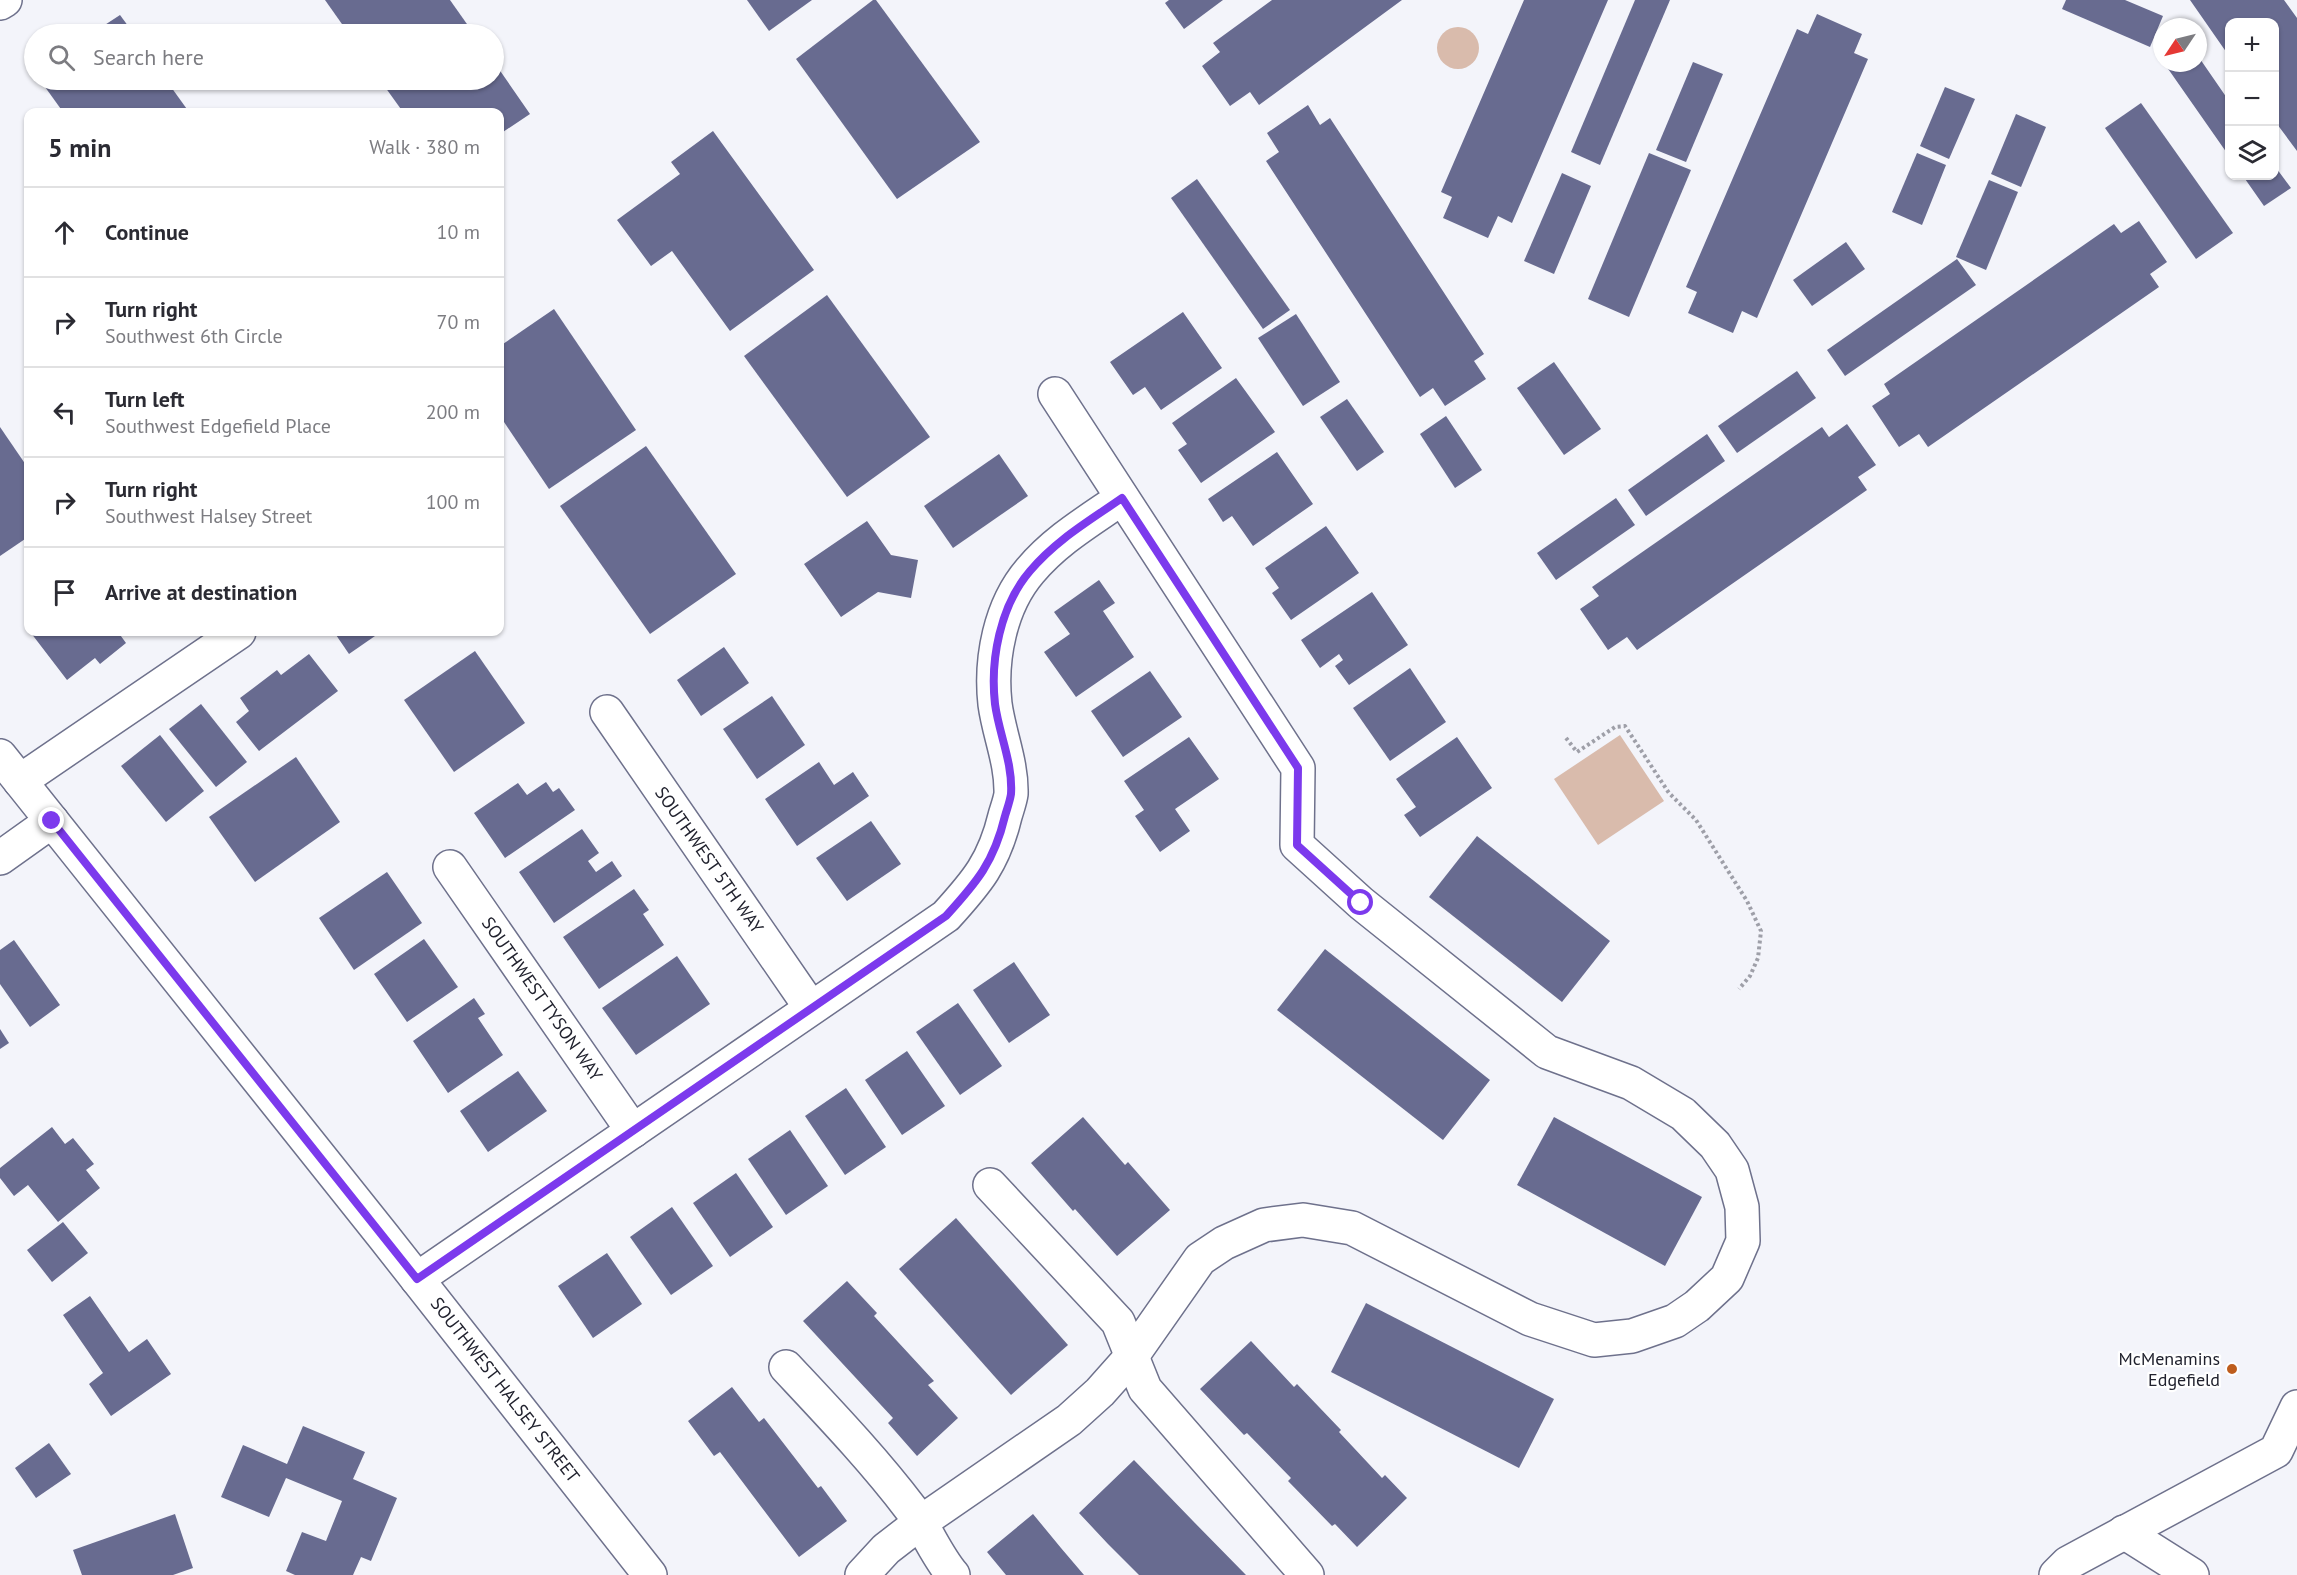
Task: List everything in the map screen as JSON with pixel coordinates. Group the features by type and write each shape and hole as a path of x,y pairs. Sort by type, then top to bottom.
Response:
{"street":[{"path":"0,3 5,0"},
{"path":"862,1575 886,1550 921,1522 1068,1420 1100,1392 1132,1356 1200,1259 1224,1243 1264,1225 1303,1220 1352,1228 1530,1319 1594,1340 1632,1336 1675,1321 1697,1306 1727,1278 1743,1241 1742,1208 1732,1170 1714,1145 1683,1114 1631,1083 1547,1052 1361,903 1297,845 1298,768 1055,394"},
{"path":"417,1279 946,916 978,881 999,841 1011,794 1006,752 995,705 993,664 1006,610 1028,573 1058,542 1122,498"},
{"path":"10,768 232,636"},
{"name":"SOUTHWEST 5TH WAY","path":"607,712 811,1008"},
{"name":"SOUTHWEST HALSEY STREET","path":"10,768 650,1575"},
{"path":"0,858 52,821"},
{"name":"SOUTHWEST TYSON WAY","path":"450,867 633,1131"},
{"path":"990,1185 1118,1322 1145,1389 1307,1575"},
{"path":"786,1367 886,1477 921,1522 942,1562 953,1575"},
{"path":"2056,1575 2068,1563 2276,1451 2297,1407"},
{"path":"2124,1532 2192,1575"}],"path":[{"path":"1566,738 1577,752 1616,727 1625,726 1670,793 1696,820 1747,901 1761,932 1758,958 1750,976 1739,989"}],"shaded area":[{"path":"1458,27 1466,28 1473,33 1478,40 1478,56 1473,63 1466,68 1458,69 1450,68 1443,63 1438,56 1437,48 1438,40 1443,33 1450,28"},
{"path":"1620,735 1664,801 1598,845 1554,779"}],"building":[{"path":"325,0 450,0 467,24 342,24"},
{"path":"747,0 812,0 769,31"},
{"path":"876,0 980,142 897,199 796,59"},
{"path":"1169,0 1223,0 1184,29 1165,3"},
{"path":"1272,0 1402,0 1259,105 1250,92 1230,106 1202,66 1220,52 1213,43"},
{"path":"1524,0 1608,0 1512,223 1498,216 1488,238 1443,218 1452,197 1441,192"},
{"path":"1635,0 1670,0 1600,165 1571,152"},
{"path":"2066,0 2125,0 2163,16 2153,18 2153,40 2150,47 2062,9"},
{"path":"2190,0 2284,0 2297,18 2297,151 2279,127 2279,18 2225,18 2225,50 2207,24 2207,18 2203,18"},
{"path":"1817,14 1862,34 1854,53 1868,59 1757,318 1742,311 1733,333 1688,313 1697,292 1686,287 1797,29 1808,34"},
{"path":"120,15 127,24 106,24"},
{"path":"1693,62 1723,74 1686,162 1656,150"},
{"path":"2207,69 2225,95 2225,150 2170,72 2207,72"},
{"path":"504,76 530,114 504,131 504,108 400,108 387,90 504,90"},
{"path":"1945,87 1975,99 1949,159 1920,146"},
{"path":"47,90 173,90 186,108 60,108"},
{"path":"2141,103 2233,233 2196,259 2105,128"},
{"path":"1308,105 1320,125 1330,118 1484,354 1474,361 1486,379 1445,406 1433,388 1420,397 1266,161 1279,152 1267,133"},
{"path":"2016,114 2046,127 2021,187 1991,174"},
{"path":"713,131 814,270 730,331 672,251 651,266 617,220 680,174 671,162"},
{"path":"1649,153 1691,170 1629,317 1588,299"},
{"path":"1917,153 1946,165 1922,225 1892,212"},
{"path":"2279,172 2291,188 2264,206 2246,180 2279,180"},
{"path":"1562,173 1591,186 1554,274 1524,261"},
{"path":"1197,179 1290,310 1263,329 1171,198"},
{"path":"1989,180 2018,192 1986,270 1956,257"},
{"path":"2139,221 2167,262 2150,274 2159,287 1928,447 1919,434 1899,447 1872,406 1890,394 1884,384 2114,224 2121,233"},
{"path":"1846,242 1865,269 1812,306 1793,280"},
{"path":"1957,259 1976,285 1845,376 1827,350"},
{"path":"827,295 930,437 847,497 744,356"},
{"path":"554,309 636,430 549,489 504,422 504,343"},
{"path":"1183,312 1222,368 1161,410 1145,387 1133,395 1110,362"},
{"path":"1296,314 1340,382 1303,406 1258,338"},
{"path":"1554,362 1601,429 1564,455 1517,388"},
{"path":"1797,371 1816,398 1737,453 1718,426"},
{"path":"1236,378 1275,432 1201,483 1178,450 1187,444 1172,423"},
{"path":"1347,399 1384,452 1357,471 1320,417"},
{"path":"1446,416 1482,470 1455,488 1420,434"},
{"path":"1847,424 1876,465 1858,477 1867,490 1637,650 1627,637 1608,650 1580,609 1599,596 1592,587 1822,427 1829,437"},
{"path":"0,427 24,462 24,540 0,556"},
{"path":"1707,434 1725,461 1646,516 1628,490"},
{"path":"646,446 736,574 650,634 560,506"},
{"path":"1277,452 1313,504 1253,546 1232,516 1223,522 1208,499"},
{"path":"999,454 1028,496 953,548 924,506"},
{"path":"1616,498 1635,525 1556,580 1537,553"},
{"path":"867,521 891,555 918,560 911,598 878,592 841,617 804,564"},
{"path":"1326,526 1359,573 1291,620 1272,593 1279,588 1265,568"},
{"path":"1099,580 1115,603 1103,611 1134,657 1076,697 1044,652 1070,634 1054,612"},
{"path":"1372,592 1408,645 1349,685 1335,666 1343,660 1339,654 1320,668 1301,640"},
{"path":"33,636 121,636 126,643 100,664 95,658 67,680"},
{"path":"337,636 375,636 349,654"},
{"path":"724,647 749,683 701,716 677,680"},
{"path":"475,651 525,723 454,772 404,700"},
{"path":"309,654 338,691 259,751 236,722 249,711 240,698 277,670 281,675"},
{"path":"1410,668 1446,722 1390,761 1353,708"},
{"path":"1150,671 1182,717 1123,757 1091,711"},
{"path":"772,696 805,745 757,779 723,729"},
{"path":"201,704 247,762 216,787 169,729"},
{"path":"160,735 204,791 166,822 121,766"},
{"path":"1189,737 1219,779 1175,809 1190,831 1160,852 1135,816 1144,810 1124,781"},
{"path":"1457,737 1492,788 1420,837 1404,815 1416,807 1396,779"},
{"path":"296,757 340,822 255,882 209,817"},
{"path":"819,762 834,785 853,772 869,796 797,846 765,799"},
{"path":"546,782 553,792 559,788 575,810 505,858 474,813 518,783 527,795"},
{"path":"871,821 901,864 847,901 816,858"},
{"path":"582,829 599,853 588,861 596,872 612,861 622,876 554,923 519,872"},
{"path":"1477,836 1610,941 1562,1002 1429,897"},
{"path":"387,872 422,923 354,970 319,918"},
{"path":"634,889 649,910 643,914 664,945 599,989 563,937"},
{"path":"424,939 458,987 407,1022 374,974"},
{"path":"14,940 60,1005 30,1027 0,984 0,950"},
{"path":"1325,949 1490,1080 1443,1140 1277,1010"},
{"path":"677,956 710,1004 636,1055 602,1008"},
{"path":"1014,962 1050,1015 1009,1043 973,990"},
{"path":"474,998 485,1014 478,1018 503,1055 448,1093 413,1041"},
{"path":"958,1003 1002,1066 960,1095 916,1032"},
{"path":"0,1029 9,1043 0,1049"},
{"path":"907,1051 945,1106 902,1135 865,1080"},
{"path":"518,1071 547,1111 488,1152 460,1111"},
{"path":"846,1088 886,1147 845,1175 805,1116"},
{"path":"1083,1117 1125,1165 1128,1162 1170,1210 1117,1256 1031,1163"},
{"path":"1554,1117 1702,1197 1665,1266 1517,1185"},
{"path":"52,1127 65,1144 73,1138 94,1164 86,1170 100,1188 58,1222 28,1185 14,1196 0,1178 0,1168"},
{"path":"790,1130 828,1186 786,1215 748,1159"},
{"path":"736,1173 773,1227 730,1257 693,1203"},
{"path":"672,1207 713,1266 671,1295 630,1237"},
{"path":"956,1218 1068,1345 1011,1395 899,1269"},
{"path":"63,1222 88,1253 52,1282 27,1250"},
{"path":"607,1253 642,1304 593,1338 558,1286"},
{"path":"847,1281 877,1313 874,1316 934,1381 928,1385 958,1418 917,1456 888,1423 893,1418 803,1321"},
{"path":"90,1296 129,1352 147,1339 171,1374 111,1416 89,1384 103,1373 63,1315"},
{"path":"1366,1303 1554,1399 1519,1468 1331,1372"},
{"path":"1251,1341 1294,1387 1297,1384 1341,1430 1339,1432 1382,1478 1385,1475 1407,1498 1357,1547 1335,1524 1332,1526 1288,1481 1291,1478 1247,1433 1244,1435 1200,1389"},
{"path":"732,1387 759,1422 764,1418 818,1488 821,1486 847,1521 799,1557 720,1452 714,1456 688,1421"},
{"path":"303,1426 365,1452 353,1479 397,1498 371,1561 361,1557 353,1575 295,1575 286,1571 302,1532 326,1541 342,1501 286,1478 269,1517 221,1497 243,1445 287,1464"},
{"path":"49,1443 71,1474 36,1498 15,1468"},
{"path":"1134,1460 1246,1575 1139,1575 1108,1544 1079,1513"},
{"path":"175,1514 193,1568 173,1575 82,1575 73,1550"},
{"path":"1033,1514 1084,1575 1006,1575 987,1552"}],"place":[{"name":"McMenamins Edgefield","path":"2232,1369"}],"route":[{"path":"52,821 417,1279 946,916 978,881 999,841 1011,794 1006,752 995,705 993,664 1006,610 1028,573 1058,542 1122,498 1298,768 1297,845 1361,903"}]}
